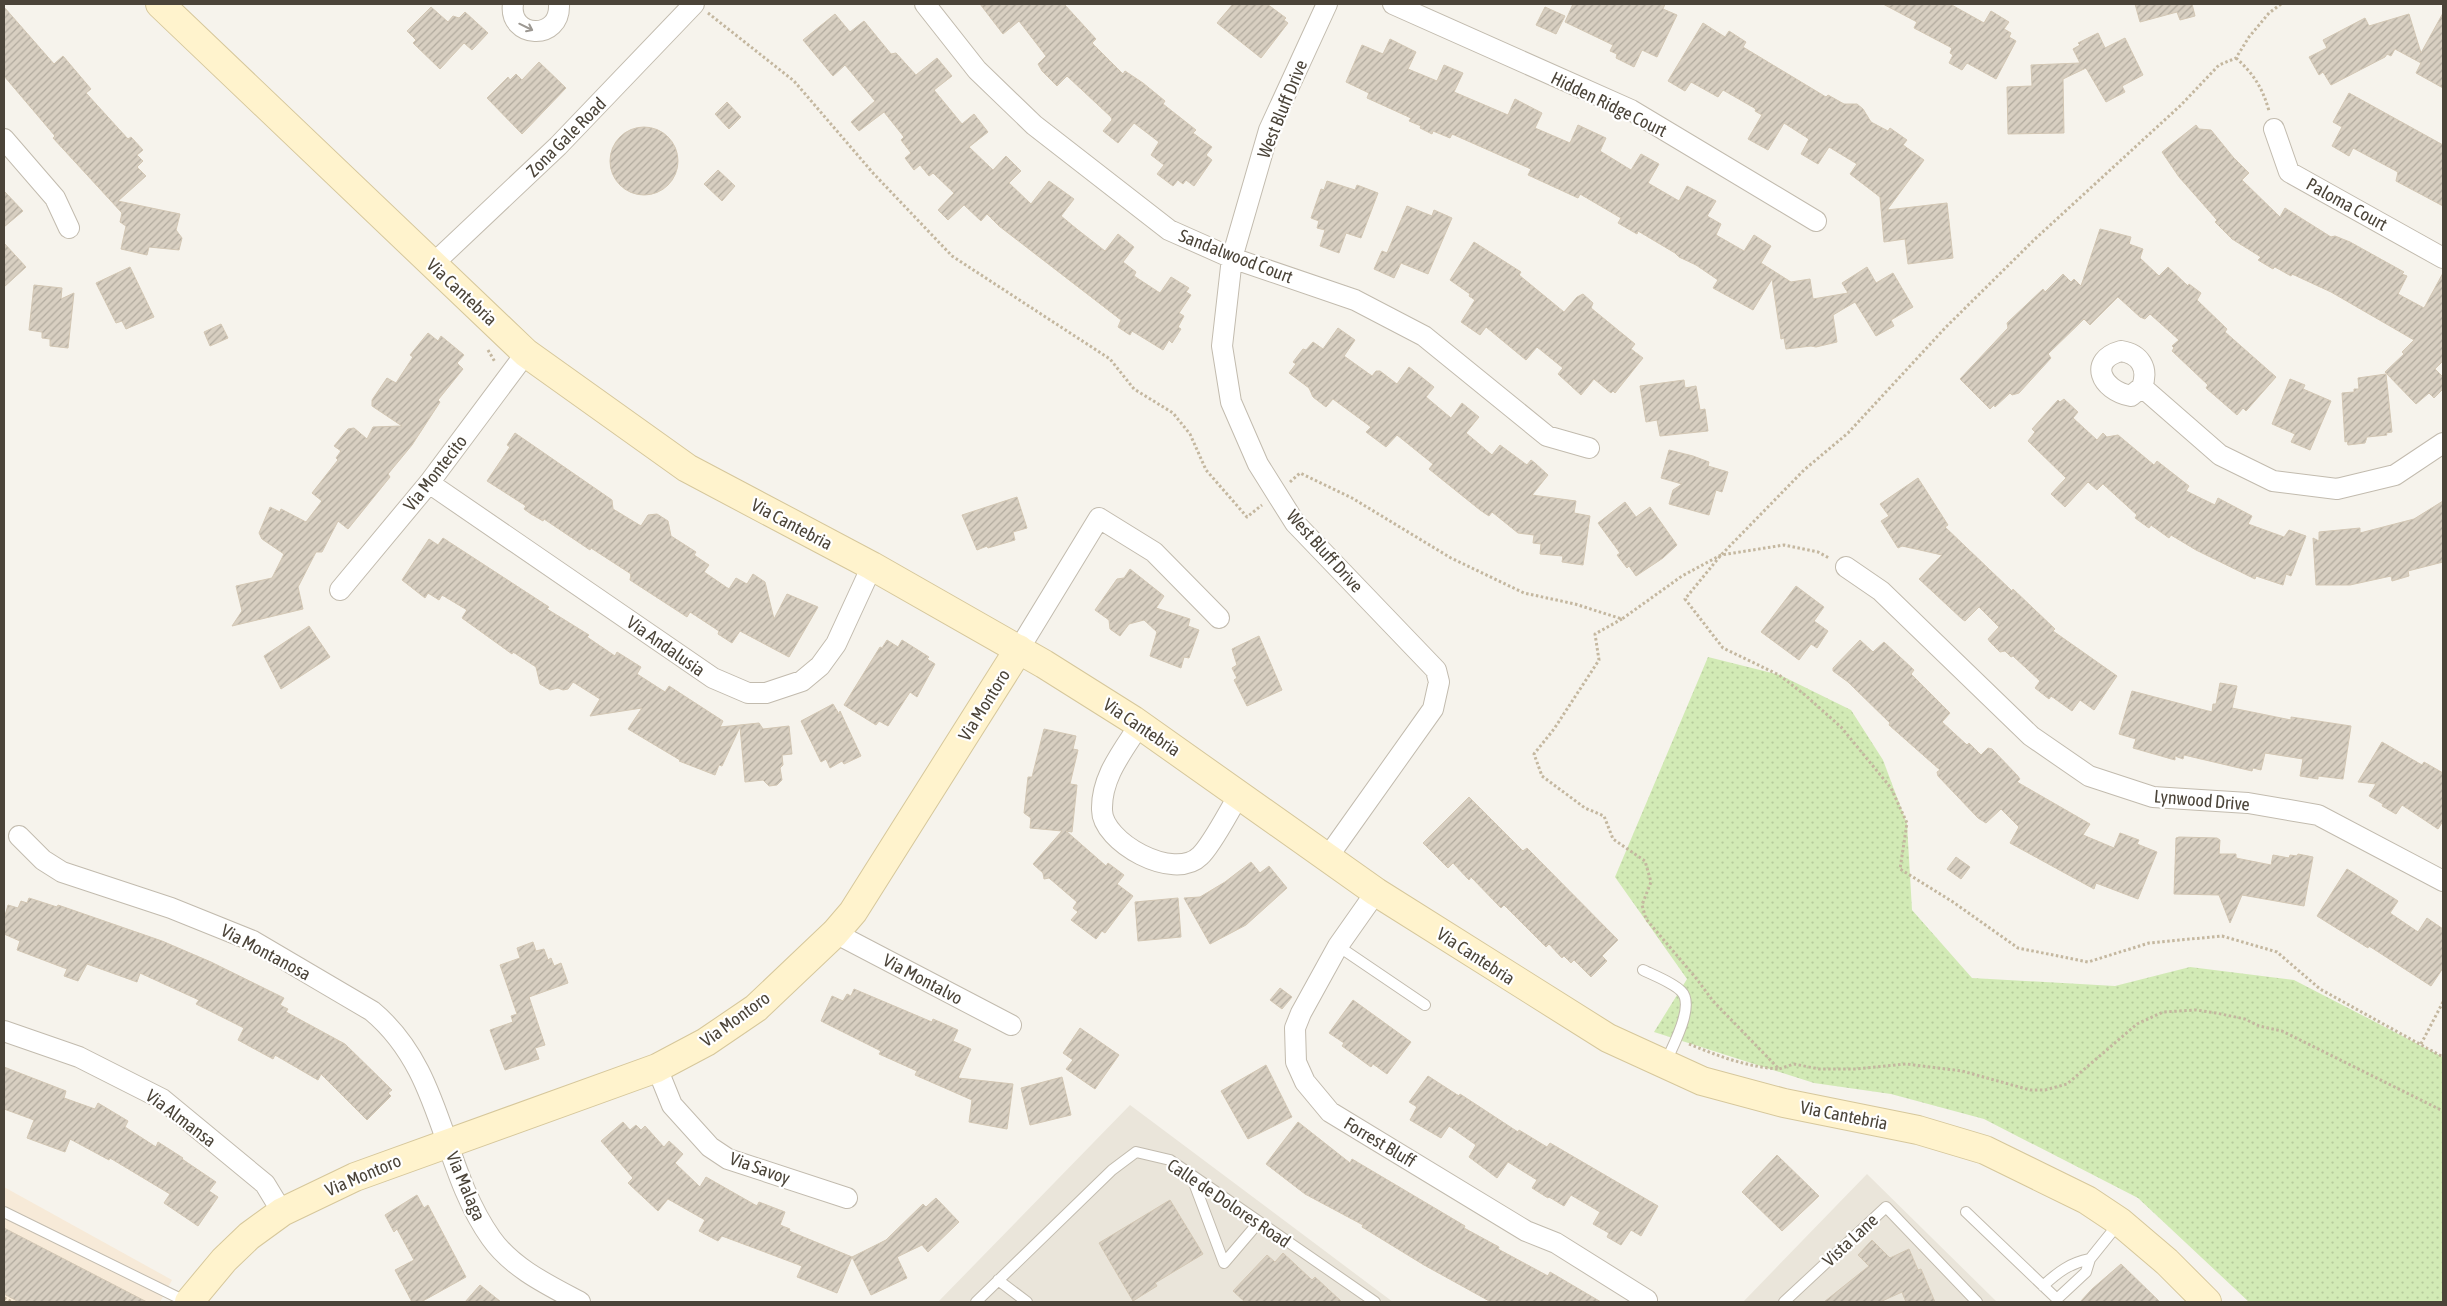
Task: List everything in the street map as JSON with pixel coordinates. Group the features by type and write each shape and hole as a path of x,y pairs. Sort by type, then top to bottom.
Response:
{"main road":[{"name":"Via Cantebria","path":"160,4 526,353 686,468 872,566 1019,649 1140,724 1376,892 1608,1038 1702,1082 1784,1103 1918,1130 1985,1150 2086,1200 2120,1222 2168,1262 2208,1302"},
{"name":"Via Montoro","path":"194,1301 237,1248 282,1212 355,1177 657,1068 706,1042 756,1008 835,933 853,912 1019,649"}],"street":[{"path":"513,4 514,16 518,23 531,31 539,31 553,24 558,18 560,4"},
{"name":"Sandalwood Court","path":"925,4 977,70 1034,125 1169,230 1232,258 1355,300 1424,336 1547,436 1589,448"},
{"name":"West Bluff Drive","path":"1327,4 1269,130 1232,258 1222,346 1231,402 1258,464 1295,522 1436,670 1439,682 1433,709 1327,858"},
{"name":"Hidden Ridge Court","path":"1394,4 1631,110 1816,221"},
{"name":"Zona Gale Road","path":"432,265 558,146 699,7"},
{"name":"Paloma Court","path":"2274,129 2289,172 2443,258"},
{"path":"4,139 54,198 69,228"},
{"name":"Via Montecito","path":"340,590 429,483 526,353"},
{"path":"2142,387 2220,455 2273,481 2337,489 2395,476 2443,443"},
{"name":"Via Andalusia","path":"429,483 713,678 748,693 766,693 802,681 820,666 836,644 872,566"},
{"name":"Via Montoro","path":"1019,649 1099,518 1154,552 1219,618"},
{"name":"Lynwood Drive","path":"1846,566 1881,591 2030,736 2089,776 2153,797 2248,803 2318,815 2443,881"},
{"path":"1140,724 1106,778 1102,810 1105,824 1125,844 1153,861 1177,866 1200,857 1240,795"},
{"name":"Via Montanosa","path":"19,836 43,860 62,872 171,908 253,941 372,1011 388,1024 401,1040 422,1073 448,1142"},
{"name":"Forrest Bluff","path":"1376,892 1338,946 1300,1013 1295,1028 1296,1062 1305,1082 1330,1112 1526,1231 1556,1243 1647,1300"},
{"name":"Via Montalvo","path":"835,933 1011,1025"},
{"name":"Via Almansa","path":"4,1031 79,1057 162,1099 264,1184 282,1212"},
{"name":"Via Savoy","path":"657,1068 672,1105 710,1147 728,1159 847,1198"},
{"name":"Via Malaga","path":"448,1142 474,1211 492,1239 511,1260 538,1280 580,1302"}],"lane":[{"path":"1338,946 1425,1005"},
{"path":"1643,970 1680,990 1686,997 1687,1011 1665,1065"},
{"name":"Calle de Dolores Road","path":"976,1302 1112,1170 1136,1152 1170,1160 1375,1302"},
{"path":"1191,1174 1224,1262 1259,1222"},
{"name":"Vista Lane","path":"1784,1302 1886,1207 1977,1302"},
{"path":"4,1212 194,1301"},
{"path":"1966,1212 2057,1299 2086,1272 2090,1259 2120,1222"},
{"path":"2043,1286 2058,1272 2074,1262 2090,1259"},
{"path":"998,1280 1027,1302"}],"path":[{"path":"2281,4 2268,13 2249,37 2236,58 2219,66 2181,105 2035,239 1946,327 1848,432 1804,470 1721,555 1685,599 1723,648 1779,675 1841,727 1891,788 1907,824 1900,869 1953,902 2018,948 2088,962 2149,943 2222,936 2277,952 2320,989 2443,1057"},
{"path":"699,7 794,81 873,173 952,256 1110,359 1134,389 1173,413 1190,434 1206,470 1247,517 1300,473 1352,498 1450,558 1524,593 1575,604 1622,619"},
{"path":"2236,58 2250,71 2263,91 2274,129"},
{"path":"1779,1069 1713,1001 1646,919 1642,905 1651,882 1645,861 1613,840 1604,816 1585,808 1542,776 1534,754 1554,729 1599,660 1595,634 1622,619 1682,576 1721,555 1784,545 1818,552 1846,566"},
{"path":"2421,1044 2443,1002"},
{"path":"1676,1038 1718,1056 1760,1068 1779,1069 1794,1064 1819,1069 1856,1069 1906,1064 1962,1071 2030,1090 2045,1090 2067,1084 2109,1046 2151,1015 2163,1012 2196,1010 2245,1019 2259,1026 2282,1031 2443,1112"},
{"path":"4,1298 12,1302"}],"shaded area":[{"path":"1130,1105 1393,1302 938,1302"},
{"path":"1867,1174 1997,1302 1743,1302"},
{"path":"4,1187 172,1280 160,1302 4,1302"}],"green space":[{"path":"1708,657 1780,675 1851,710 1883,760 1907,824 1912,910 1972,978 2115,986 2190,967 2294,980 2443,1057 2443,1302 2249,1302 2138,1198 1984,1119 1891,1094 1814,1083 1654,1032 1687,979 1615,877"}],"building":[{"path":"980,4 1064,4 1096,39 1092,43 1123,74 1125,71 1165,101 1163,104 1196,130 1193,133 1212,147 1206,155 1212,160 1194,186 1186,180 1183,184 1178,180 1173,186 1157,174 1164,165 1151,155 1159,142 1134,123 1118,143 1103,131 1112,120 1111,117 1067,76 1057,86 1042,71 1038,64 1046,56 1019,21 1003,34"},
{"path":"1233,4 1267,4 1286,18 1284,20 1288,23 1261,58 1217,23"},
{"path":"1573,4 1665,4 1663,9 1677,15 1657,57 1642,50 1634,67 1616,58 1617,54 1610,51 1613,45 1565,22"},
{"path":"1883,4 1950,4 1984,23 1991,11 2009,22 2004,29 2011,33 2009,37 2016,41 1996,79 1967,63 1962,70 1949,63 1953,55 1950,53 1952,48 1914,28 1917,22"},
{"path":"2135,4 2192,4 2195,16 2180,20 2177,12 2140,22"},
{"path":"4,7 54,64 63,56 91,89 86,93 128,139 131,137 143,150 137,155 143,161 137,167 146,176 118,201 180,214 176,230 182,238 179,250 149,247 147,255 121,249 126,226 120,222 122,213 53,138 55,136 4,76"},
{"path":"431,7 448,22 453,16 459,18 465,12 488,33 472,50 464,43 440,69 413,43 416,40 407,31"},
{"path":"1545,7 1565,16 1556,34 1536,25"},
{"path":"2443,13 2443,88 2416,73 2421,63 2395,49 2391,56 2387,54 2385,57 2331,85 2323,72 2319,75 2309,57 2327,48 2323,40 2365,18 2369,26 2409,14 2421,53"},
{"path":"835,14 850,32 864,21 891,54 896,53 916,75 937,58 952,76 934,90 962,124 974,114 988,132 969,147 993,170 1006,156 1021,171 1009,183 1031,204 1049,181 1074,199 1061,216 1105,251 1118,234 1134,247 1123,262 1136,272 1134,276 1160,293 1171,277 1189,288 1186,292 1191,295 1179,313 1184,316 1178,327 1181,329 1172,343 1169,340 1163,350 1132,331 1130,335 1118,327 1121,320 999,226 987,214 981,221 964,205 948,220 938,210 954,193 933,173 929,176 920,165 914,170 905,158 911,153 901,140 904,137 884,112 859,131 851,122 875,101 845,65 833,76 803,40"},
{"path":"1703,23 1725,37 1729,31 1746,42 1743,47 1826,97 1828,95 1844,104 1857,104 1863,109 1871,122 1888,131 1890,128 1907,140 1903,145 1924,160 1887,210 1947,203 1953,258 1908,264 1905,239 1884,242 1880,197 1850,174 1857,164 1829,147 1818,164 1801,154 1809,139 1784,123 1768,150 1748,139 1762,115 1755,111 1756,109 1723,90 1718,97 1691,82 1685,91 1668,81"},
{"path":"2098,33 2105,48 2125,38 2143,75 2122,86 2125,92 2106,102 2086,68 2063,79 2064,133 2008,134 2007,87 2032,86 2031,65 2080,63 2073,49 2080,45 2078,43"},
{"path":"1390,39 1416,52 1408,69 1437,81 1444,65 1463,73 1454,92 1508,115 1515,99 1542,113 1535,128 1570,143 1578,125 1606,138 1600,151 1631,170 1641,154 1659,164 1648,183 1679,201 1687,186 1716,201 1707,216 1721,224 1716,235 1744,251 1754,235 1771,246 1761,263 1791,282 1810,279 1813,299 1848,293 1842,283 1867,267 1876,283 1893,273 1913,307 1891,320 1894,326 1876,336 1855,302 1833,315 1837,342 1816,347 1786,349 1784,338 1781,339 1772,279 1753,310 1713,288 1718,280 1696,265 1679,257 1638,231 1637,234 1618,223 1621,218 1580,194 1578,198 1528,175 1531,169 1452,134 1450,138 1433,131 1432,134 1420,128 1421,126 1409,121 1411,118 1367,98 1369,93 1346,82 1362,45 1383,54"},
{"path":"539,62 566,88 522,134 487,98 508,77 510,80 516,74 522,80"},
{"path":"2349,93 2443,145 2443,206 2396,181 2398,172 2353,148 2349,156 2332,146 2342,127 2333,122"},
{"path":"727,102 741,117 729,129 715,114"},
{"path":"2196,125 2199,129 2211,130 2249,173 2242,180 2280,217 2285,208 2331,237 2335,236 2350,242 2404,272 2402,274 2407,276 2398,294 2424,308 2443,273 2443,361 2435,369 2443,377 2443,389 2434,398 2429,393 2416,404 2385,372 2404,354 2402,352 2414,340 2331,292 2292,274 2291,276 2275,267 2273,269 2258,260 2261,257 2232,239 2215,222 2217,220 2179,177 2162,152"},
{"path":"637,127 651,127 663,132 673,142 678,154 678,168 673,180 663,190 651,195 637,195 625,190 615,180 610,168 610,154 615,142 625,132"},
{"path":"718,170 735,186 722,201 704,184"},
{"path":"1327,181 1355,190 1357,185 1378,193 1361,238 1346,233 1339,253 1320,246 1325,230 1317,228 1319,221 1311,218 1321,189 1324,190"},
{"path":"4,191 23,211 4,227"},
{"path":"1407,206 1432,216 1434,210 1452,218 1428,274 1401,263 1394,278 1374,269 1382,251 1387,253"},
{"path":"2100,229 2131,237 2129,244 2143,249 2140,258 2159,276 2168,267 2188,286 2189,284 2201,293 2197,300 2227,329 2225,332 2276,377 2246,411 2243,408 2237,415 2206,388 2208,385 2172,351 2174,348 2172,346 2179,340 2150,314 2145,319 2140,317 2118,297 2090,325 2084,319 2048,354 2051,358 2019,393 2012,395 2010,393 1995,407 1994,405 1990,409 1960,379 2008,328 2007,323 2043,289 2045,292 2063,274 2071,282 2074,279 2081,286"},
{"path":"1474,242 1521,272 1519,275 1564,312 1577,297 1583,294 1593,303 1591,308 1635,344 1631,349 1643,358 1615,393 1613,391 1611,393 1594,379 1581,395 1558,374 1563,368 1537,347 1526,360 1486,327 1480,335 1461,322 1475,300 1469,296 1470,294 1450,280"},
{"path":"4,243 26,267 4,287"},
{"path":"130,267 154,317 126,329 122,321 116,323 96,283"},
{"path":"34,285 62,288 61,299 74,293 68,348 50,346 50,339 42,338 42,332 29,330"},
{"path":"221,324 228,338 210,346 204,332"},
{"path":"1338,328 1355,340 1344,356 1372,376 1376,371 1380,371 1397,384 1409,367 1434,387 1426,397 1451,418 1462,403 1479,417 1466,433 1492,455 1500,445 1527,465 1531,460 1535,463 1548,475 1532,495 1576,501 1574,513 1590,516 1583,565 1562,562 1563,556 1540,554 1541,544 1533,543 1534,535 1518,533 1492,512 1489,516 1480,510 1429,469 1433,464 1397,435 1386,447 1366,432 1371,427 1333,399 1326,407 1313,397 1309,388 1289,373 1296,364 1293,362 1303,349 1306,350 1313,342 1323,349"},
{"path":"428,333 438,341 441,336 464,355 457,363 463,369 438,400 440,402 412,445 388,474 390,477 348,529 338,521 322,552 316,552 298,587 303,609 232,626 242,611 236,586 272,578 284,554 262,539 259,533 270,507 280,512 281,509 306,522 322,501 312,493 338,460 336,458 341,451 334,446 348,429 354,428 367,439 373,427 402,426 372,406 372,400 387,378 396,383 413,357 410,355"},
{"path":"2386,374 2392,432 2386,433 2387,435 2367,437 2365,443 2348,445 2347,441 2345,442 2342,393 2354,392 2354,389 2359,389 2358,378"},
{"path":"2290,379 2305,385 2303,389 2331,401 2310,450 2291,442 2295,434 2272,424"},
{"path":"1684,380 1685,388 1696,386 1700,410 1705,409 1708,431 1660,436 1657,420 1646,422 1640,386"},
{"path":"2064,399 2078,412 2073,418 2097,440 2103,433 2107,437 2118,435 2154,465 2157,461 2189,486 2186,491 2215,505 2218,498 2252,516 2248,524 2284,537 2289,530 2306,536 2291,576 2286,574 2283,585 2256,576 2255,579 2196,550 2171,535 2169,538 2151,525 2149,528 2135,518 2137,515 2103,484 2097,490 2088,482 2065,507 2051,494 2066,478 2028,441 2035,432 2032,429 2058,400 2060,402"},
{"path":"515,433 612,500 613,509 641,526 648,515 657,514 668,521 671,536 696,552 694,555 709,565 704,572 729,589 736,578 747,584 753,574 765,582 774,619 787,594 818,607 789,657 740,631 732,643 718,634 719,631 690,612 687,617 630,580 631,574 591,548 590,550 544,519 543,521 531,514 524,509 526,506 487,481 510,447 507,445"},
{"path":"1669,450 1693,456 1709,462 1708,466 1728,472 1722,492 1716,490 1709,515 1669,504 1673,490 1682,484 1661,478"},
{"path":"1918,478 1948,525 1945,527 2055,629 2053,631 2117,676 2094,710 2080,700 2072,711 2051,696 2049,699 2035,688 2040,681 2013,656 2011,657 2005,651 2000,652 1990,642 1988,639 1999,627 1979,607 1965,621 1919,579 1942,555 1902,546 1898,548 1881,521 1889,516 1880,504"},
{"path":"1017,497 1027,528 1013,532 1015,540 977,550 962,515"},
{"path":"2443,501 2443,562 2408,571 2409,576 2392,581 2391,576 2350,585 2316,585 2313,538 2319,541 2319,532 2360,528 2360,533 2414,519"},
{"path":"1625,502 1636,517 1650,507 1677,545 1663,558 1636,576 1629,566 1627,568 1617,555 1620,553 1598,523"},
{"path":"443,538 549,607 547,609 589,635 587,637 615,656 617,652 641,667 637,674 665,692 669,686 723,721 720,727 759,723 763,729 789,726 792,754 782,755 783,765 780,768 782,780 777,785 769,786 763,780 745,782 740,727 722,766 719,765 715,775 679,761 628,729 642,708 590,716 600,699 573,682 568,689 563,690 558,688 550,690 540,684 536,667 513,652 512,654 462,618 467,610 442,595 439,600 428,593 425,598 402,580 429,539 438,545"},
{"path":"1130,569 1164,596 1156,608 1190,619 1188,626 1199,630 1189,658 1184,657 1181,668 1150,656 1157,632 1144,620 1129,624 1120,636 1110,629 1109,620 1095,610 1117,579 1124,578"},
{"path":"1796,586 1824,607 1814,621 1828,631 1817,648 1811,644 1799,660 1761,632"},
{"path":"309,626 330,657 281,689 264,656"},
{"path":"1259,636 1282,690 1247,706 1234,680 1237,678 1232,668 1237,665 1232,649"},
{"path":"887,640 898,647 902,640 929,657 927,659 935,664 917,697 910,692 888,726 879,721 876,725 844,705 880,647 882,648"},
{"path":"1860,640 1873,652 1884,642 1914,670 1911,674 1950,713 1942,722 1981,755 1988,748 1992,749 2017,775 2020,779 2017,782 2090,824 2083,835 2114,848 2120,833 2139,840 2137,844 2157,852 2138,899 2096,883 2094,889 2010,843 2019,827 2001,809 1986,823 1978,818 1938,776 1937,772 1940,770 1889,725 1890,723 1848,682 1833,671 1833,668"},
{"path":"2220,683 2237,686 2232,708 2291,720 2291,717 2351,726 2343,779 2318,776 2318,779 2300,776 2303,759 2265,753 2261,770 2253,768 2252,771 2184,755 2183,759 2175,756 2175,760 2133,748 2136,739 2119,734 2132,691 2212,712 2213,704 2216,704"},
{"path":"833,704 839,714 840,711 861,756 844,764 842,761 830,768 826,759 821,762 801,721"},
{"path":"1044,729 1076,736 1073,749 1078,750 1070,784 1077,785 1072,832 1066,831 1106,866 1108,863 1124,875 1117,884 1133,896 1105,933 1102,931 1096,939 1071,920 1078,912 1073,908 1077,902 1049,878 1044,879 1043,873 1033,864 1062,831 1030,828 1031,818 1024,813 1028,777 1032,777"},
{"path":"2382,742 2422,765 2424,762 2443,773 2443,821 2438,829 2402,805 2396,814 2382,806 2383,804 2369,796 2376,784 2358,782"},
{"path":"1469,797 1523,851 1527,848 1618,940 1602,956 1607,961 1591,977 1574,960 1571,963 1564,956 1562,958 1549,944 1546,947 1504,905 1501,908 1471,877 1469,880 1453,863 1448,868 1423,843"},
{"path":"2176,838 2217,838 2220,840 2219,854 2236,854 2236,858 2271,865 2273,855 2289,858 2290,855 2297,856 2298,854 2313,857 2304,906 2242,895 2230,923 2219,895 2174,894"},
{"path":"1956,857 1970,867 1961,879 1947,869"},
{"path":"1251,862 1260,873 1269,866 1287,888 1246,925 1210,944 1184,898 1200,897 1225,882"},
{"path":"2347,869 2398,901 2390,913 2418,932 2427,918 2443,929 2443,968 2431,986 2369,946 2368,948 2317,916"},
{"path":"29,898 57,907 58,905 162,941 211,962 284,998 280,1005 288,1009 286,1012 345,1044 392,1090 388,1093 391,1096 367,1120 321,1074 318,1080 275,1055 273,1059 238,1040 244,1028 196,1004 199,1000 140,973 137,982 87,964 78,981 64,976 67,969 17,950 20,941 4,934 4,919 8,905 18,908 21,901 27,903"},
{"path":"1178,898 1181,937 1138,941 1135,902"},
{"path":"533,942 536,951 544,949 548,960 551,958 554,966 561,963 568,983 529,997 545,1045 535,1048 539,1059 505,1070 490,1030 513,1022 511,1016 517,1014 500,965 520,958 517,948"},
{"path":"1280,988 1292,997 1282,1009 1270,1000"},
{"path":"854,989 932,1022 933,1019 958,1030 953,1041 971,1049 958,1078 1013,1084 1007,1129 969,1122 972,1100 915,1075 917,1071 879,1054 881,1051 821,1021 832,996 843,1001 847,994 851,996"},
{"path":"1353,1000 1411,1042 1387,1074 1373,1064 1371,1067 1342,1046 1344,1043 1329,1033"},
{"path":"1080,1028 1119,1055 1095,1089 1066,1069 1073,1060 1063,1053"},
{"path":"1266,1065 1292,1117 1248,1139 1221,1091"},
{"path":"4,1067 66,1091 64,1098 95,1109 98,1103 128,1121 125,1127 156,1147 158,1142 216,1182 209,1191 218,1197 198,1226 164,1203 170,1194 110,1158 109,1160 70,1139 65,1152 27,1138 34,1120 4,1109"},
{"path":"1428,1076 1459,1096 1460,1094 1518,1132 1519,1130 1547,1147 1550,1143 1658,1206 1641,1236 1631,1230 1621,1245 1607,1237 1609,1233 1593,1224 1600,1212 1571,1195 1564,1206 1548,1198 1532,1188 1537,1180 1508,1162 1497,1178 1469,1157 1476,1145 1449,1126 1441,1138 1410,1120 1417,1107 1409,1102"},
{"path":"1062,1077 1071,1115 1030,1125 1021,1088"},
{"path":"623,1122 630,1130 636,1125 641,1130 645,1126 664,1147 669,1141 683,1154 675,1163 700,1187 706,1177 757,1206 759,1202 785,1212 780,1225 790,1229 789,1231 852,1257 837,1293 797,1277 802,1266 722,1236 718,1241 699,1231 705,1220 668,1199 658,1211 628,1183 633,1178 601,1141"},
{"path":"1298,1122 1350,1163 1352,1159 1465,1226 1464,1228 1499,1247 1498,1249 1548,1276 1550,1272 1601,1302 1491,1302 1424,1265 1362,1227 1363,1225 1305,1194 1266,1164"},
{"path":"1777,1155 1819,1196 1782,1231 1742,1192"},
{"path":"417,1195 424,1208 428,1205 466,1277 421,1302 412,1302 395,1270 414,1260 397,1229 394,1232 385,1215"},
{"path":"936,1198 959,1222 928,1252 922,1245 897,1257 907,1278 871,1295 852,1257 886,1240 923,1204 926,1207"},
{"path":"1170,1200 1203,1254 1155,1283 1157,1286 1133,1301 1099,1243"},
{"path":"4,1228 147,1302 19,1302 4,1294"},
{"path":"1872,1240 1890,1258 1909,1249 1918,1270 1921,1269 1935,1302 1906,1302 1902,1292 1880,1302 1824,1302 1869,1266 1858,1255"},
{"path":"1283,1253 1312,1280 1315,1277 1342,1302 1245,1302 1233,1291 1267,1255 1275,1262"},
{"path":"2121,1264 2160,1302 2080,1302 2092,1289"},
{"path":"480,1285 501,1302 465,1302"}]}
